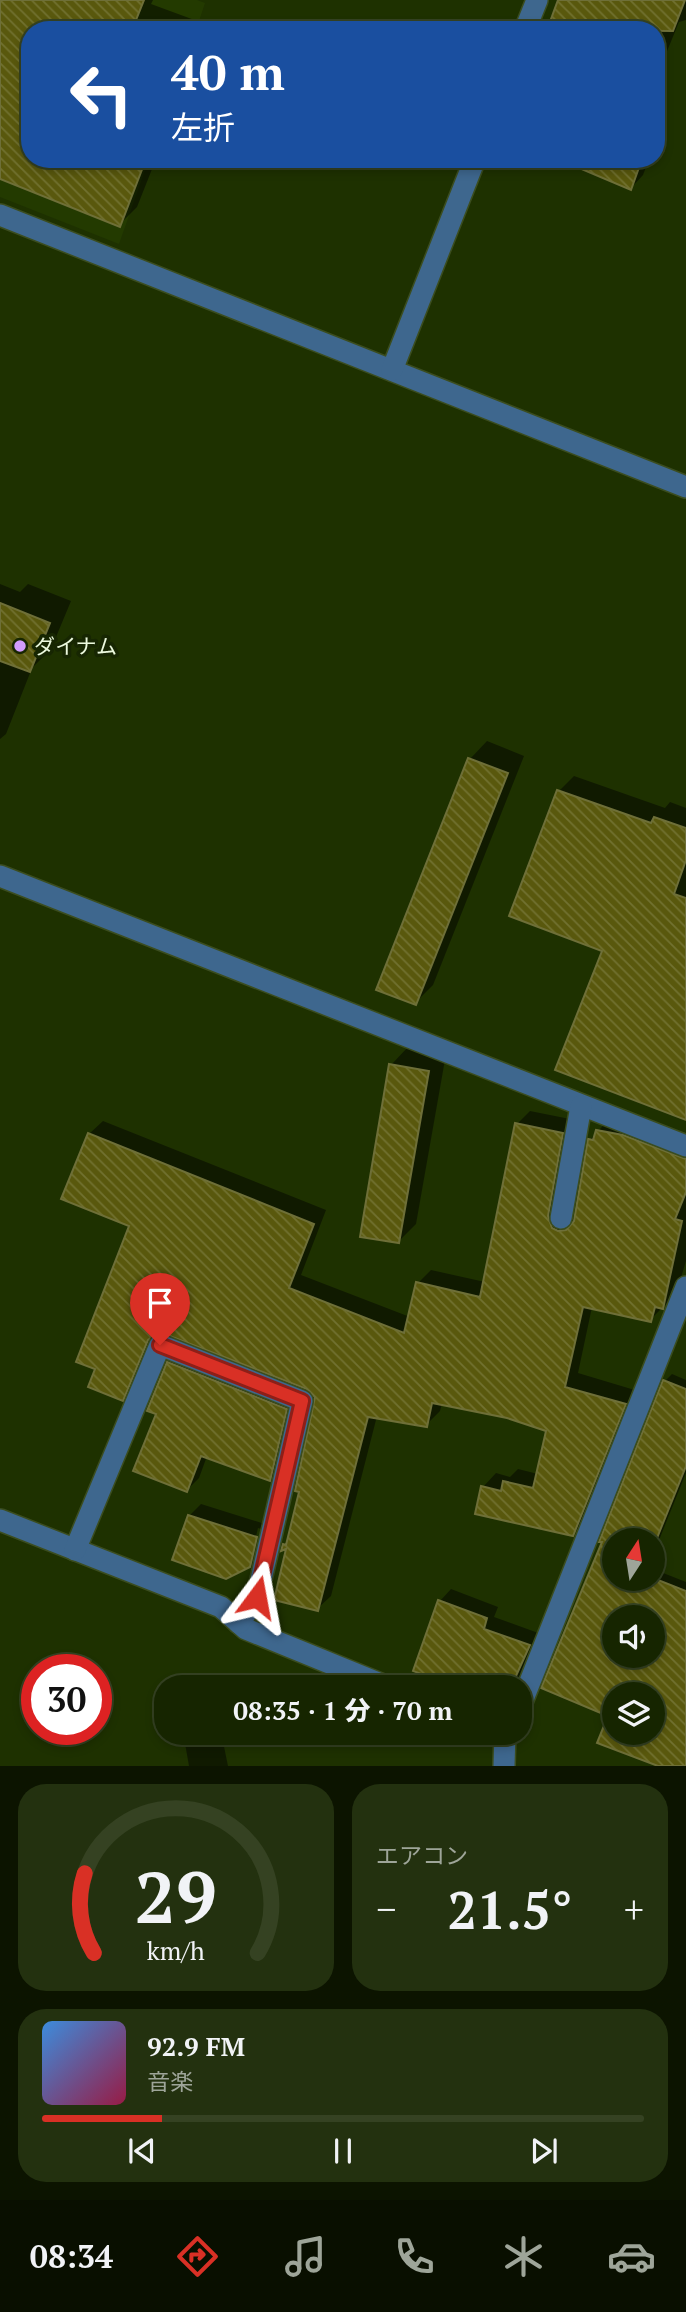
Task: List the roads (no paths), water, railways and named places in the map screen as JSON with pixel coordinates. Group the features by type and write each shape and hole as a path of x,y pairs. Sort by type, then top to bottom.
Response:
{"street":[{"path":"529,21 537,0"},
{"path":"392,370 471,168"},
{"path":"0,215 686,487"},
{"path":"0,876 686,1146"},
{"path":"561,1218 581,1106"},
{"path":"532,1677 686,1287"},
{"path":"75,1550 160,1345 302,1401 257,1597 239,1623"},
{"path":"0,1520 221,1607 246,1629 359,1675"},
{"path":"503,1745 504,1766"}],"place":[{"name":"ダイナム","path":"20,646"}]}
